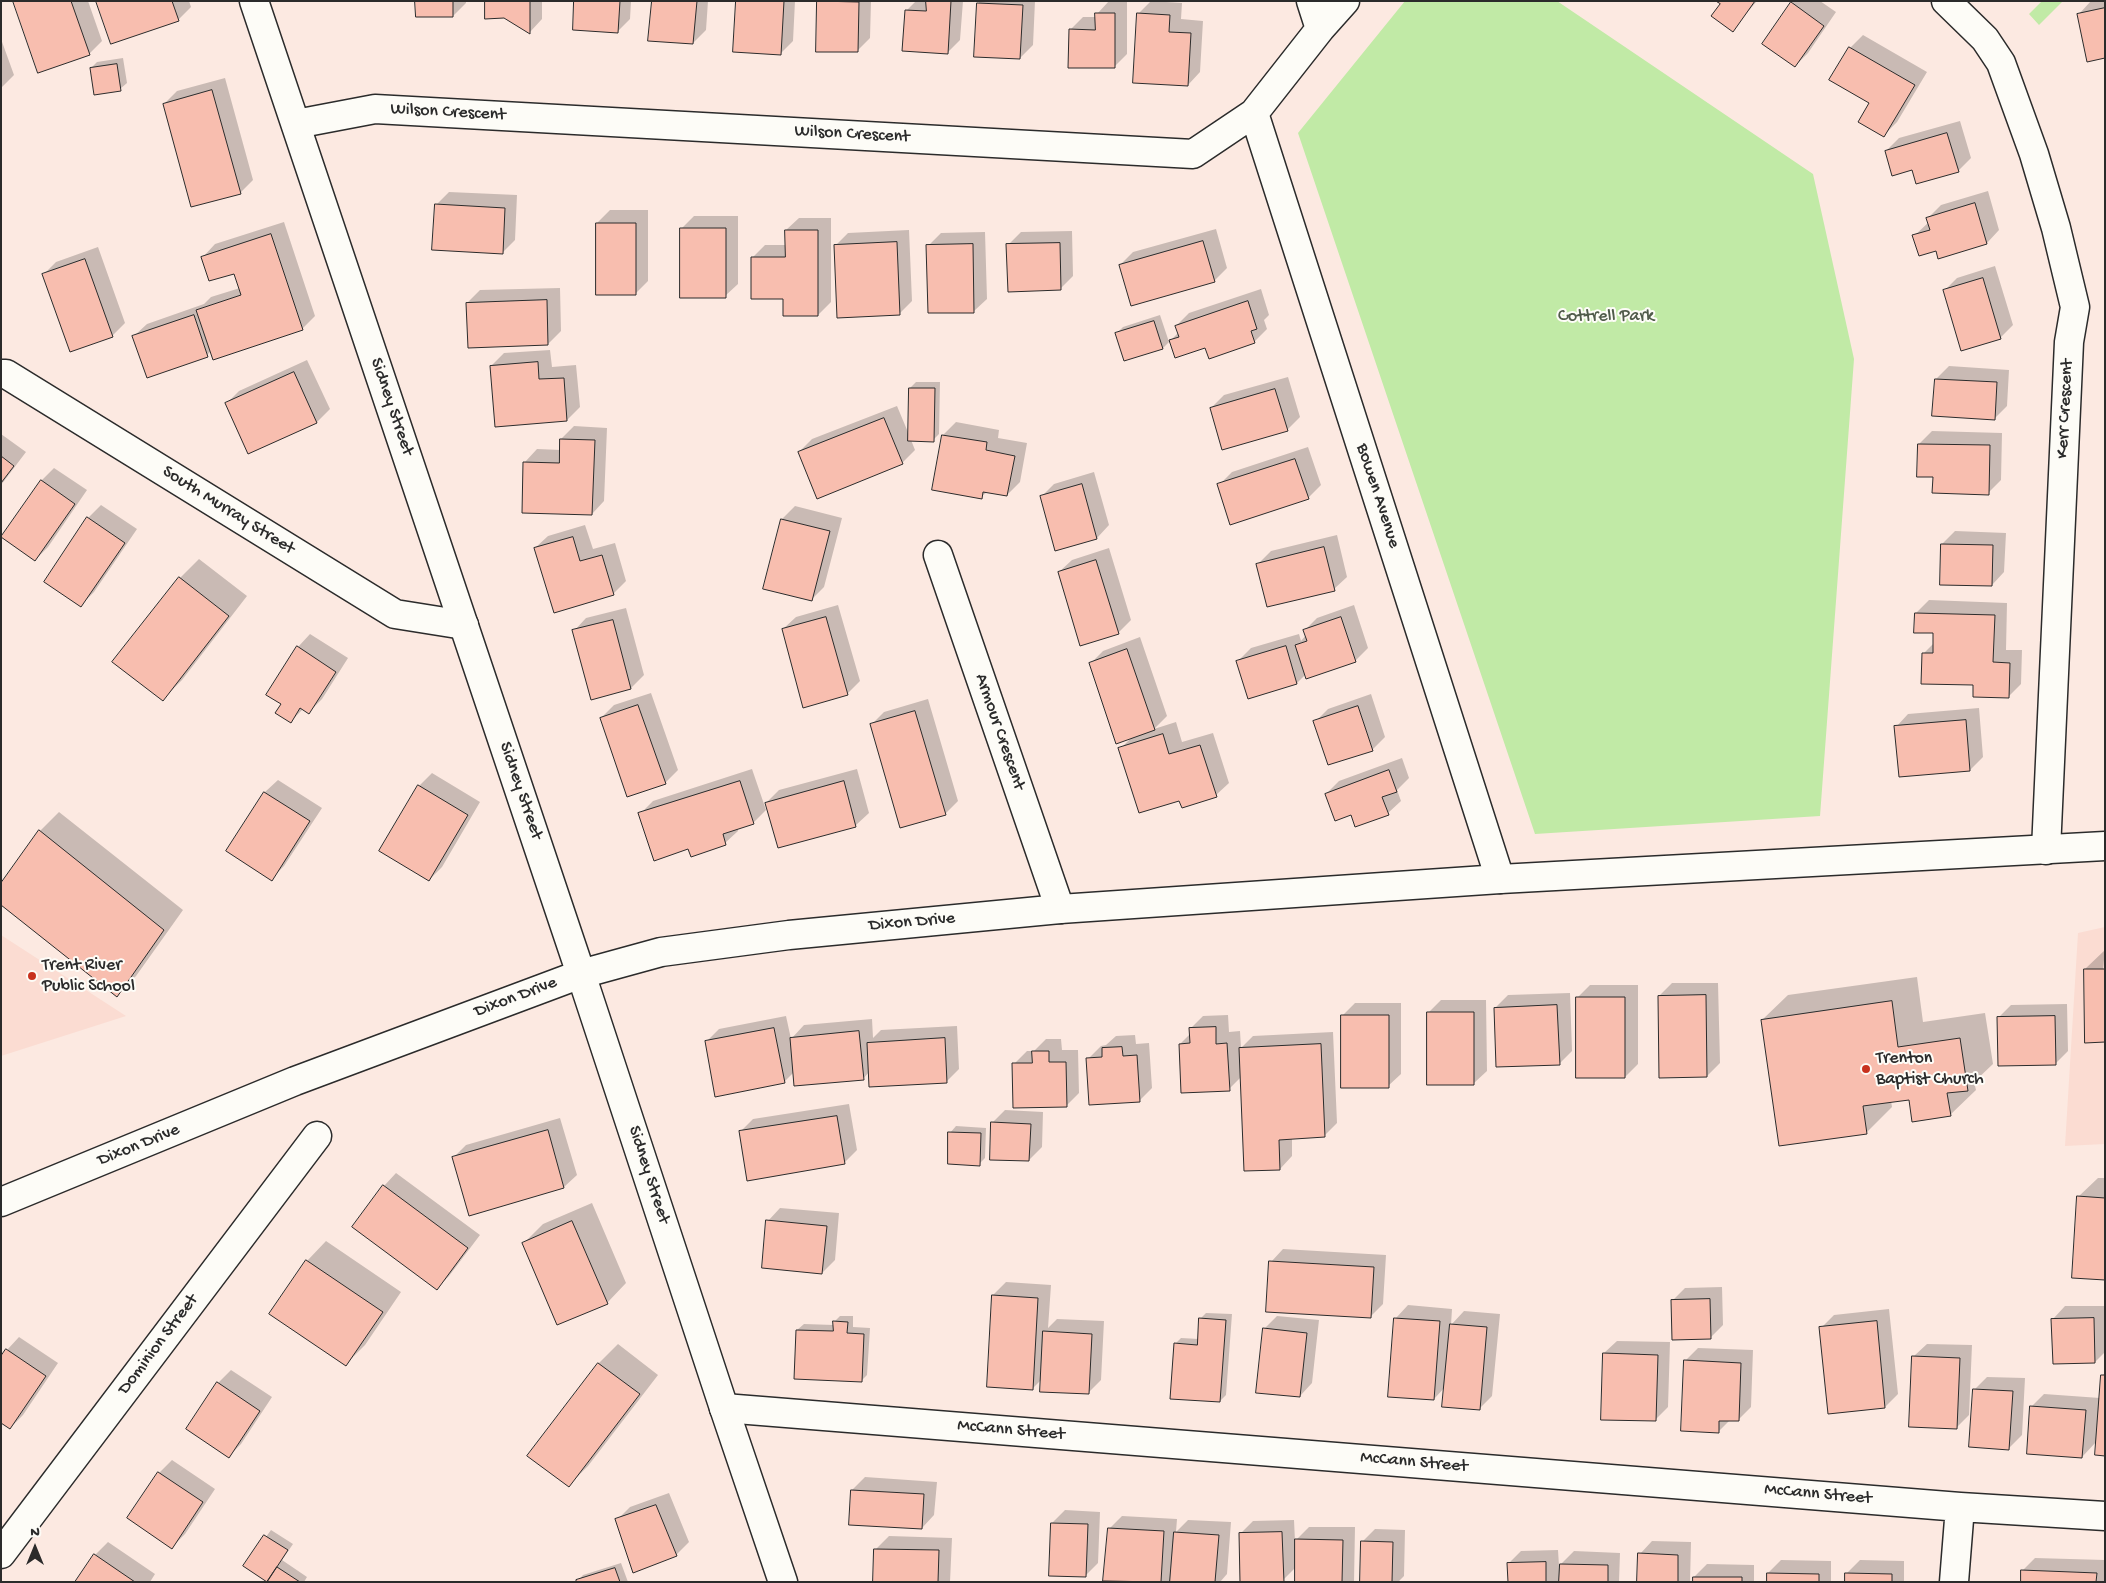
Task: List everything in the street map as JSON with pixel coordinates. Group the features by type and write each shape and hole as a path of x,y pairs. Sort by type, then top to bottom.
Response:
{"street":[{"name":"Sidney Street","path":"254,1 783,1582"},
{"path":"1310,1 1320,29"},
{"name":"Wilson Crescent","path":"296,124 375,109 1193,154 1254,113 1320,29 1345,1"},
{"name":"Kerr Crescent","path":"1946,1 1985,39 2001,63 2034,154 2056,228 2075,307 2070,342 2046,850"},
{"name":"Bowen Avenue","path":"1254,113 1500,879"},
{"name":"South Murray Street","path":"1,374 6,374 395,614 464,625"},
{"name":"Armour Crescent","path":"938,555 1060,909"},
{"name":"Dixon Drive","path":"1,1202 295,1081 581,974 661,952 779,936 1060,909 1500,879 2105,846"},
{"name":"Dominion Street","path":"1,1554 317,1136"},
{"name":"McCann Street","path":"724,1408 1960,1507 2105,1516"},
{"path":"1954,1582 1960,1507"}],"shaded area":[{"path":"2105,927 2105,1144 2065,1146 2078,933"},
{"name":"Trent River Public School","path":"1,935 126,1016 1,1056"}],"green space":[{"name":"Cottrell Park","path":"1405,1 1557,1 1813,174 1854,359 1820,816 1535,834 1298,133"},
{"path":"2042,1 2063,1 2039,25 2029,14"}],"building":[{"path":"13,1 71,1 90,55 38,73"},
{"path":"96,1 172,1 179,21 111,44"},
{"path":"415,1 453,1 453,17 416,17"},
{"path":"485,1 530,1 530,34 504,18 485,19"},
{"path":"574,1 620,1 618,33 573,30"},
{"path":"652,1 697,1 693,44 648,41"},
{"path":"736,1 784,1 781,55 733,52"},
{"path":"817,1 859,2 858,52 816,52"},
{"path":"926,1 951,1 948,54 902,51 905,10 926,11"},
{"path":"1716,1 1755,1 1733,32 1711,16 1720,4"},
{"path":"1791,2 1824,26 1795,67 1762,44"},
{"path":"977,3 1023,5 1020,59 974,57"},
{"path":"2105,8 2105,58 2087,62 2077,14"},
{"path":"1095,13 1115,13 1115,68 1068,68 1069,29 1095,30"},
{"path":"1137,13 1170,15 1169,32 1191,33 1188,86 1133,83"},
{"path":"1849,47 1915,85 1884,137 1858,122 1869,103 1829,80"},
{"path":"117,64 121,91 94,95 90,68"},
{"path":"212,90 241,194 191,207 163,104"},
{"path":"1947,133 1959,172 1916,184 1912,170 1892,176 1885,151"},
{"path":"1975,203 1987,244 1938,259 1936,251 1919,256 1912,235 1930,230 1926,218"},
{"path":"435,204 505,208 503,254 432,250"},
{"path":"596,223 636,223 636,295 596,295"},
{"path":"680,228 726,228 726,298 680,298"},
{"path":"785,230 818,230 818,316 783,316 783,299 751,299 751,257 785,257"},
{"path":"271,234 303,330 213,360 196,310 241,295 234,274 209,281 201,257"},
{"path":"1203,241 1215,282 1131,306 1119,265"},
{"path":"897,242 900,315 837,318 834,245"},
{"path":"1060,243 1061,290 1008,292 1006,244"},
{"path":"973,244 974,313 928,313 926,245"},
{"path":"85,259 113,337 70,352 42,274"},
{"path":"1983,278 2001,339 1961,351 1943,290"},
{"path":"547,300 548,345 468,348 466,303"},
{"path":"1248,301 1257,329 1251,331 1255,343 1209,359 1205,348 1175,358 1169,340 1179,337 1175,326"},
{"path":"194,315 208,357 147,378 132,336"},
{"path":"1154,321 1163,349 1124,361 1115,333"},
{"path":"538,362 539,379 564,378 567,421 495,427 490,366"},
{"path":"294,372 317,423 248,454 225,403"},
{"path":"1935,379 1997,382 1995,420 1932,416"},
{"path":"909,388 935,388 934,442 908,441"},
{"path":"1275,389 1288,431 1222,450 1210,408"},
{"path":"884,418 903,464 817,499 798,452"},
{"path":"942,435 987,442 986,450 1015,456 1007,496 983,492 982,499 932,490"},
{"path":"560,439 595,440 592,515 522,513 523,462 559,463"},
{"path":"1918,444 1990,445 1989,495 1932,493 1933,477 1917,477"},
{"path":"1,456 14,466 1,483"},
{"path":"1295,459 1309,499 1230,525 1217,484"},
{"path":"41,480 75,504 35,561 1,537"},
{"path":"1082,484 1097,539 1055,551 1040,496"},
{"path":"87,517 125,543 81,607 44,582"},
{"path":"781,519 830,531 812,601 763,589"},
{"path":"573,537 580,561 602,555 614,595 554,613 534,548"},
{"path":"1941,544 1993,545 1992,586 1940,585"},
{"path":"1324,547 1335,591 1267,607 1256,564"},
{"path":"1096,560 1119,634 1080,646 1058,572"},
{"path":"179,577 229,616 163,701 112,662"},
{"path":"1915,613 1995,615 1993,662 2010,663 2009,698 1973,697 1973,685 1921,684 1922,653 1933,653 1933,633 1914,633"},
{"path":"826,617 848,695 803,708 782,629"},
{"path":"1341,617 1356,662 1306,679 1295,645 1307,641 1303,630"},
{"path":"613,620 631,689 591,700 572,630"},
{"path":"297,646 336,672 309,714 300,708 291,723 275,713 281,704 266,695"},
{"path":"1286,646 1297,684 1248,699 1236,661"},
{"path":"1127,649 1155,730 1116,744 1089,663"},
{"path":"638,705 666,784 627,797 600,718"},
{"path":"1358,706 1373,751 1328,765 1313,721"},
{"path":"915,711 946,815 900,828 870,724"},
{"path":"1966,720 1970,771 1899,777 1894,726"},
{"path":"1163,734 1169,754 1200,745 1217,797 1182,808 1179,801 1139,813 1118,748"},
{"path":"1389,770 1397,792 1382,797 1389,815 1355,827 1351,815 1335,821 1325,794"},
{"path":"740,781 754,824 723,834 726,845 691,857 688,849 654,861 638,813"},
{"path":"844,781 856,827 778,848 765,803"},
{"path":"418,785 468,815 429,881 379,851"},
{"path":"264,792 310,821 272,881 226,851"},
{"path":"39,830 164,930 117,997 1,905 1,883"},
{"path":"2084,969 2105,969 2105,1042 2085,1043"},
{"path":"1706,995 1707,1077 1659,1078 1658,996"},
{"path":"1576,997 1625,997 1625,1078 1576,1078"},
{"name":"Trenton Baptist Church","path":"1892,1001 1898,1047 1960,1038 1968,1091 1947,1093 1951,1116 1912,1122 1909,1100 1863,1106 1867,1134 1779,1146 1761,1020"},
{"path":"1557,1005 1560,1065 1496,1067 1494,1008"},
{"path":"1427,1012 1474,1012 1474,1085 1427,1085"},
{"path":"1341,1015 1389,1015 1389,1088 1341,1088"},
{"path":"2055,1016 2056,1065 1998,1066 1997,1017"},
{"path":"1216,1027 1216,1044 1227,1043 1230,1091 1181,1093 1179,1044 1190,1043 1189,1028"},
{"path":"774,1028 785,1083 715,1097 705,1041"},
{"path":"859,1031 864,1080 794,1086 790,1038"},
{"path":"945,1038 947,1083 869,1087 867,1043"},
{"path":"1321,1044 1325,1137 1279,1140 1280,1170 1244,1171 1239,1048"},
{"path":"1122,1047 1123,1056 1137,1055 1140,1102 1089,1105 1086,1058 1102,1057 1102,1048"},
{"path":"1032,1051 1049,1051 1049,1062 1066,1062 1067,1107 1013,1108 1012,1063 1032,1063"},
{"path":"837,1116 845,1164 747,1181 739,1131"},
{"path":"991,1122 1031,1124 1029,1161 990,1160"},
{"path":"548,1130 564,1188 469,1216 452,1157"},
{"path":"948,1132 981,1133 980,1166 948,1164"},
{"path":"383,1185 468,1248 437,1290 352,1227"},
{"path":"2077,1196 2105,1198 2105,1280 2072,1278"},
{"path":"766,1220 827,1226 822,1274 762,1268"},
{"path":"572,1221 608,1304 557,1325 522,1243"},
{"path":"306,1260 383,1312 346,1366 269,1314"},
{"path":"1269,1261 1374,1267 1371,1318 1266,1312"},
{"path":"992,1295 1038,1298 1033,1390 987,1387"},
{"path":"1710,1299 1711,1339 1672,1340 1671,1300"},
{"path":"1199,1318 1226,1320 1220,1402 1170,1399 1174,1343 1197,1345"},
{"path":"1394,1318 1440,1321 1434,1400 1388,1397"},
{"path":"2094,1318 2095,1363 2053,1364 2051,1319"},
{"path":"833,1321 848,1322 847,1333 864,1334 862,1382 794,1379 796,1330 833,1331"},
{"path":"1877,1321 1885,1408 1828,1414 1819,1327"},
{"path":"1450,1324 1487,1327 1480,1410 1442,1407"},
{"path":"1263,1328 1307,1333 1300,1397 1256,1393"},
{"path":"1043,1331 1092,1334 1089,1394 1040,1392"},
{"path":"6,1349 46,1376 10,1429 1,1423 1,1356"},
{"path":"1603,1353 1658,1355 1656,1421 1601,1420"},
{"path":"1912,1356 1960,1358 1957,1429 1909,1427"},
{"path":"1684,1360 1741,1363 1739,1421 1719,1421 1719,1433 1681,1431"},
{"path":"598,1363 640,1394 569,1487 527,1456"},
{"path":"2101,1375 2105,1375 2105,1456 2095,1455"},
{"path":"217,1382 260,1411 229,1458 186,1429"},
{"path":"1973,1389 2013,1391 2009,1450 1969,1447"},
{"path":"2030,1406 2086,1410 2082,1458 2027,1454"},
{"path":"158,1472 203,1502 172,1549 127,1518"},
{"path":"851,1490 924,1494 922,1529 849,1525"},
{"path":"656,1505 677,1556 633,1573 615,1519"},
{"path":"1051,1523 1088,1524 1086,1577 1049,1576"},
{"path":"1108,1528 1164,1531 1161,1582 1103,1581"},
{"path":"1174,1532 1219,1535 1215,1582 1170,1582"},
{"path":"1282,1532 1284,1582 1240,1582 1239,1533"},
{"path":"264,1535 288,1550 267,1582 243,1566"},
{"path":"1295,1539 1343,1540 1342,1582 1295,1582"},
{"path":"1361,1541 1393,1542 1392,1582 1360,1582"},
{"path":"874,1549 939,1550 938,1582 873,1582"},
{"path":"1638,1553 1678,1555 1678,1582 1637,1582"},
{"path":"94,1554 135,1582 75,1582"},
{"path":"1546,1562 1546,1582 1508,1582 1507,1563"},
{"path":"1560,1564 1608,1565 1608,1582 1559,1582"},
{"path":"277,1567 300,1582 267,1582"},
{"path":"615,1568 620,1582 576,1582 576,1580"},
{"path":"2021,1570 2097,1573 2096,1582 2021,1582"},
{"path":"1767,1573 1819,1574 1819,1582 1767,1582"},
{"path":"1845,1573 1892,1574 1892,1582 1845,1582"},
{"path":"1693,1577 1742,1577 1742,1582 1693,1582"}],"place":[{"name":"Trent River Public School","path":"32,976"},
{"name":"Trenton Baptist Church","path":"1866,1069"}]}
